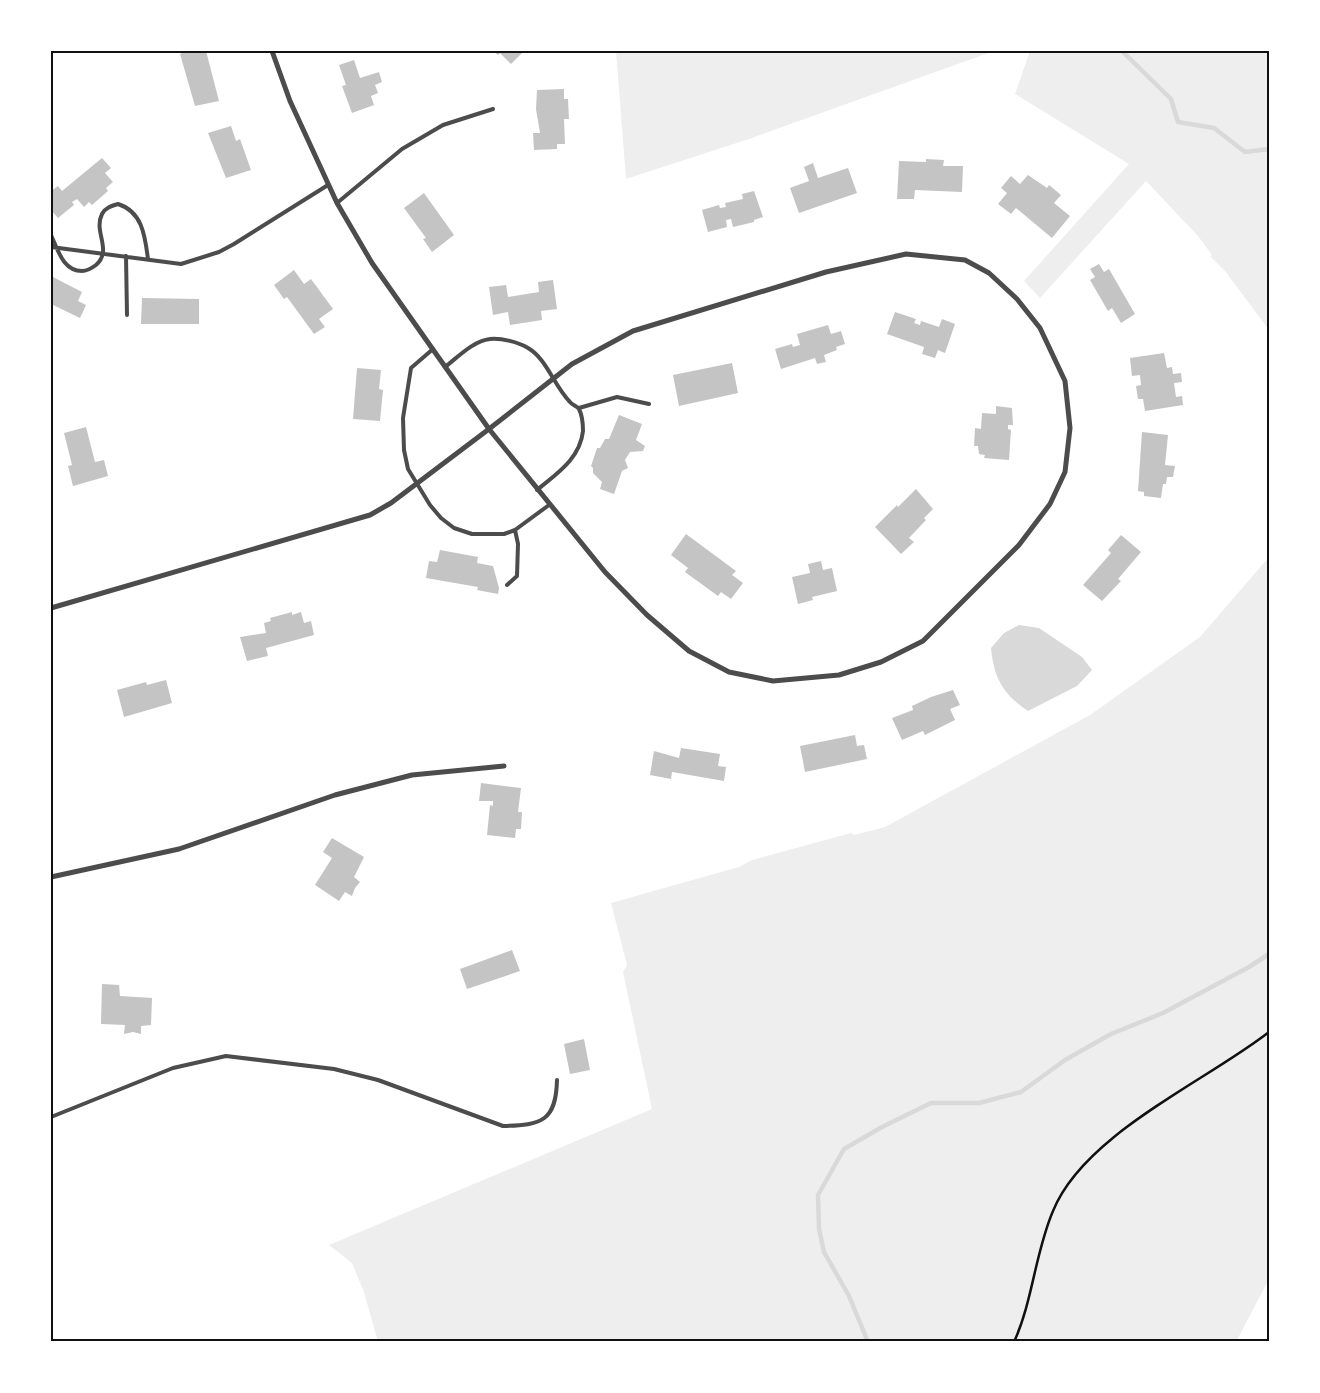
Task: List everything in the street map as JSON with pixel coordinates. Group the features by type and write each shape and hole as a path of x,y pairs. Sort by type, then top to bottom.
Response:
{"street":[{"path":"51,608 370,515 391,503 489,429 572,364 633,331 826,272 906,254 965,260 989,273 1017,299 1040,328 1065,381 1070,428 1065,472 1050,504 1019,545 923,641 881,662 839,674 773,681 729,672 689,651 647,615 604,572 549,505 489,429 372,263 328,185 290,101 272,51"},
{"path":"51,877 179,849 335,795 412,775 504,766"}],"lane":[{"path":"337,203 402,149 443,125 493,109"},
{"path":"51,247 181,264 219,252 328,185"},
{"path":"51,235 64,263 72,270 83,271 92,268 100,261 104,253 99,225 101,216 104,210 118,204 133,212 140,223 146,237 148,259"},
{"path":"126,256 127,315"},
{"path":"445,366 476,343 490,339 528,348 540,359 569,402 578,408 583,432 578,449 566,466 537,490"},
{"path":"433,349 411,368 403,418 404,450 408,469 416,484 440,518 454,528 472,534 504,534 515,530 549,505"},
{"path":"578,408 618,398 649,404"},
{"path":"507,585 517,576 518,544 515,530"},
{"path":"51,1117 174,1068 226,1056 334,1069 378,1080 503,1126 522,1125 540,1120 552,1112 556,1102 557,1080"}],"path":[{"path":"1014,1342 1024,1319 1053,1210 1074,1176 1104,1145 1165,1101 1269,1032"}],"shaded area":[{"path":"616,51 994,51 749,139 626,179"},
{"path":"1030,51 1269,51 1269,330 1225,271 1210,256 1212,255 1198,236 1146,181 1040,298 1024,281 1129,164 1015,94"},
{"path":"1269,557 1269,1279 1236,1342 378,1342 364,1292 352,1263 329,1245 652,1109 623,972 627,965 611,903 739,867 752,860 851,833 854,835 885,827 1090,715 1200,637"},
{"path":"1019,625 1039,628 1082,657 1092,670 1077,686 1028,711 1019,705 1001,685 992,659 991,648 1004,633"}],"building":[{"path":"187,51 206,51 219,101 195,106 180,54"},
{"path":"493,51 524,51 511,64 500,53 498,55"},
{"path":"354,60 360,78 379,72 382,82 375,85 378,93 371,96 374,105 352,113 342,86 346,85 339,65"},
{"path":"564,89 564,99 568,99 569,119 564,119 565,144 557,144 557,149 534,150 533,133 540,133 536,109 537,90"},
{"path":"231,126 236,141 240,139 251,170 226,178 208,133"},
{"path":"102,158 111,168 105,173 113,182 106,188 108,191 92,205 89,202 84,207 77,199 72,202 74,205 58,218 51,210 51,191 58,186 62,191"},
{"path":"926,159 944,160 943,166 963,166 962,192 915,190 914,199 897,199 899,161 926,162"},
{"path":"813,163 818,178 848,168 857,193 799,213 790,188 809,181 804,167"},
{"path":"1028,175 1047,188 1049,185 1061,195 1054,203 1070,216 1052,238 1016,208 1011,214 998,204 1007,193 1001,188 1011,176 1020,184"},
{"path":"754,191 763,217 754,220 754,222 733,227 731,219 726,220 727,227 708,232 702,210 719,205 720,208 726,207 725,203 743,199 742,194"},
{"path":"424,193 454,235 432,252 423,239 426,238 404,208"},
{"path":"1099,264 1104,272 1109,269 1135,314 1121,323 1112,308 1108,311 1090,280 1095,277 1090,269"},
{"path":"294,270 304,284 311,279 333,309 319,319 325,327 314,334 287,297 284,299 274,285"},
{"path":"51,276 82,292 78,301 86,305 80,318 51,304"},
{"path":"553,280 557,309 541,311 542,320 510,325 508,312 493,315 489,287 506,285 508,297 539,292 538,282"},
{"path":"142,298 199,299 199,324 141,324"},
{"path":"895,312 916,319 914,323 920,325 921,321 939,327 942,319 955,324 945,353 938,350 935,358 922,354 924,347 887,334"},
{"path":"828,325 831,334 841,331 845,344 836,347 837,350 824,355 826,362 817,364 815,358 781,369 775,349 792,344 793,347 800,345 797,334"},
{"path":"1164,353 1167,368 1172,367 1173,374 1181,373 1182,382 1174,383 1176,397 1182,396 1183,405 1145,411 1143,399 1138,399 1136,386 1141,385 1140,375 1132,376 1130,358"},
{"path":"732,363 738,393 679,406 673,375"},
{"path":"357,368 381,370 379,389 383,390 380,421 353,419"},
{"path":"996,406 1012,408 1013,425 1008,425 1008,429 1011,430 1009,460 984,458 985,455 979,454 978,446 974,446 975,428 981,429 982,413 996,414"},
{"path":"619,415 642,424 636,440 645,446 643,451 630,452 625,460 628,468 622,471 614,494 600,489 602,482 593,473 591,466 597,448 600,448 605,439 609,439"},
{"path":"86,427 95,462 104,460 108,476 73,486 68,466 72,465 64,433"},
{"path":"1142,432 1168,435 1165,465 1175,466 1173,477 1167,477 1166,484 1163,484 1161,498 1144,496 1144,492 1138,491"},
{"path":"916,489 933,509 924,518 926,520 909,538 914,542 901,554 875,527"},
{"path":"686,534 736,571 732,575 743,583 731,599 721,592 718,596 685,572 688,568 671,555"},
{"path":"1121,535 1141,552 1118,579 1121,581 1102,601 1083,585 1111,553 1108,550"},
{"path":"440,550 478,557 477,563 493,566 499,588 498,594 477,590 478,587 426,578 429,561 437,562"},
{"path":"821,561 823,570 832,568 837,591 812,597 813,600 798,604 792,577 810,573 808,564"},
{"path":"292,612 292,615 301,612 304,623 311,621 314,635 266,648 268,656 247,661 240,637 266,633 264,623 271,621 270,618"},
{"path":"166,680 172,703 124,717 117,690 146,682 147,685"},
{"path":"953,690 960,705 950,709 955,720 925,735 923,731 902,740 892,718 913,710 912,706 931,697"},
{"path":"855,735 857,746 864,745 867,759 805,772 800,746"},
{"path":"681,748 720,754 718,766 726,767 724,781 672,772 671,779 650,775 654,751 679,758"},
{"path":"481,783 521,788 518,812 522,812 521,829 516,829 515,838 487,835 490,805 493,806 493,801 479,801"},
{"path":"332,838 364,857 354,877 360,882 352,896 345,892 339,901 315,885 332,858 323,852"},
{"path":"512,950 520,971 467,989 460,969"},
{"path":"102,984 119,985 120,996 152,998 151,1025 141,1026 141,1034 133,1032 124,1034 125,1025 101,1024"},
{"path":"584,1039 590,1070 570,1074 564,1044"}],"waterway":[{"path":"1122,51 1171,99 1178,122 1214,128 1245,152 1269,149"},
{"path":"868,1342 849,1296 824,1252 819,1229 818,1195 844,1149 882,1127 931,1103 979,1103 1021,1092 1065,1060 1111,1034 1163,1013 1249,967 1269,954"}]}
